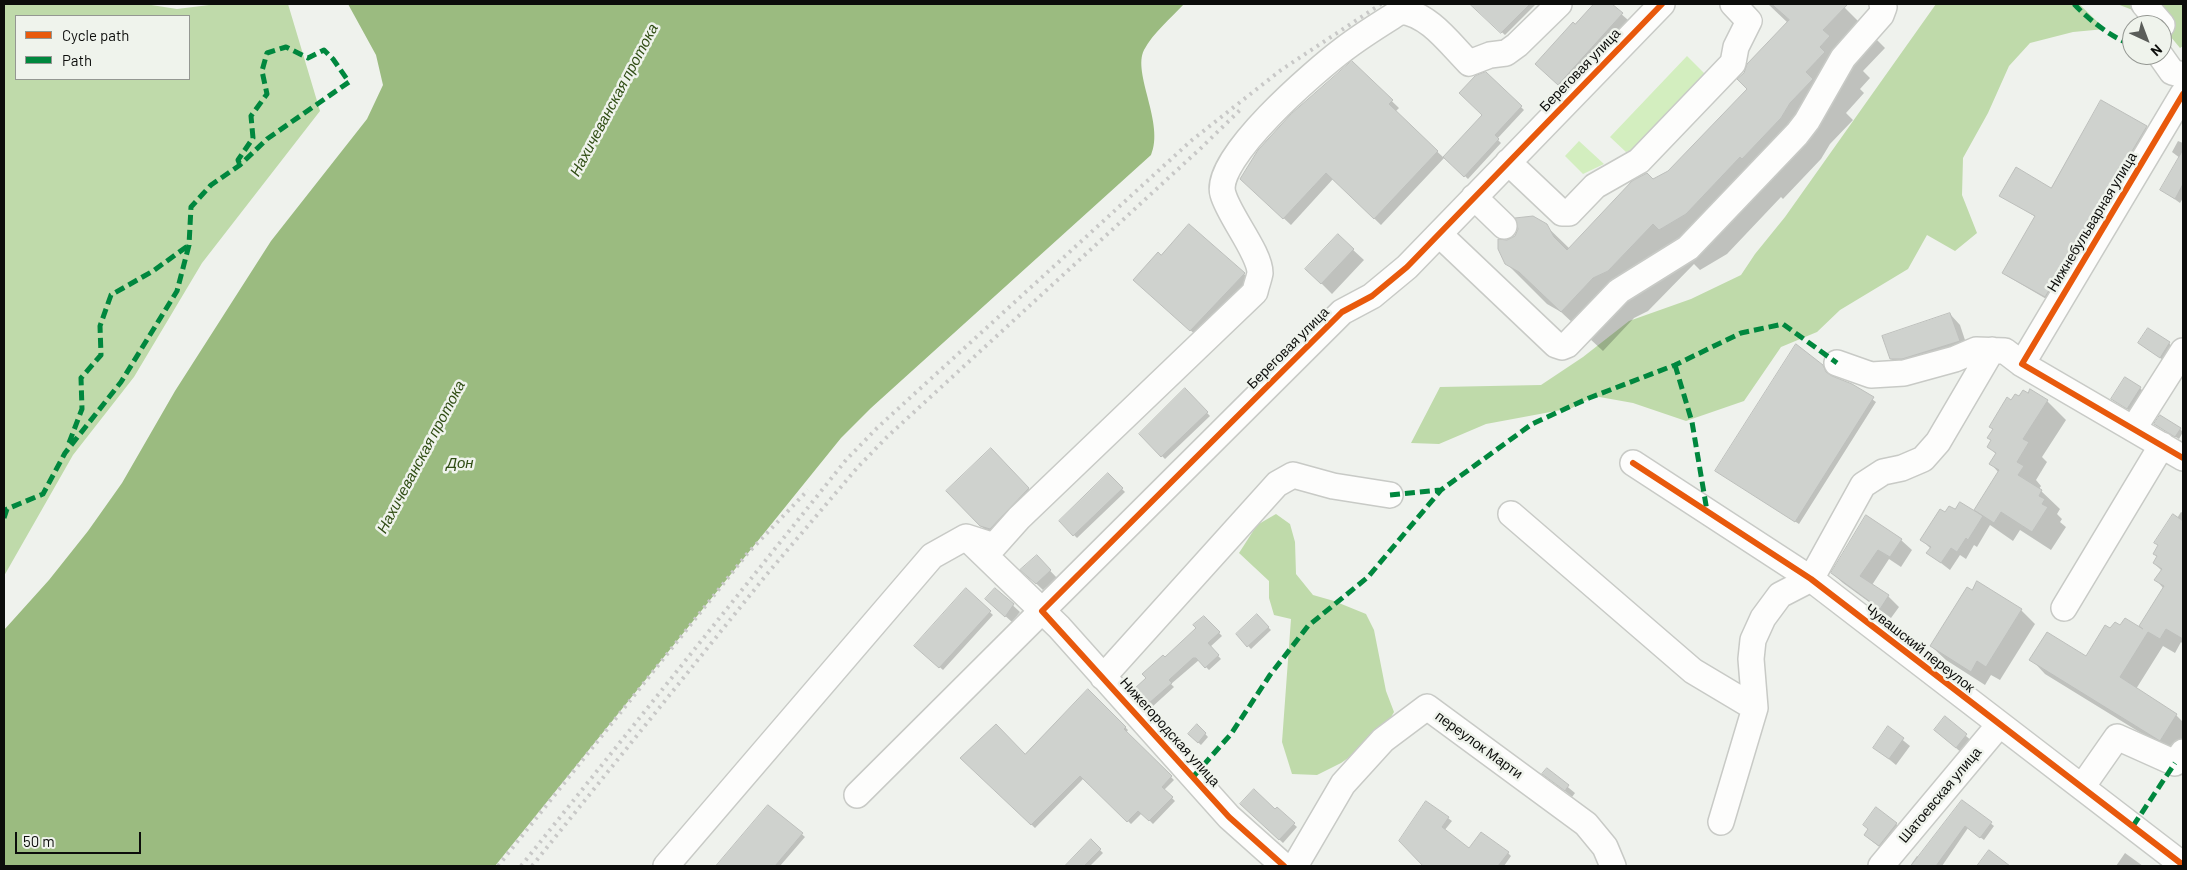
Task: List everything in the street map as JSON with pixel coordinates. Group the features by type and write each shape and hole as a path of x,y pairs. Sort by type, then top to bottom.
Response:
{"street":[{"path":"666,866 932,556 966,537 994,546 1019,518 1255,292 1260,273 1254,254 1222,194 1222,181 1228,167 1276,107 1344,48 1401,11 1412,12 1422,17 1469,63 1490,55 1506,53 1517,45 1559,4"},
{"name":"Береговая улица","path":"857,795 1342,312 1372,296 1407,267 1662,4"},
{"path":"1508,162 1562,213 1569,213 1595,186 1639,161 1733,63 1736,47 1749,21 1732,4"},
{"path":"1439,234 1556,345 1562,347 1567,345 1619,291 1688,248 1797,134 1849,50 1881,15 1884,7 1882,4"},
{"path":"2144,4 2153,15"},
{"path":"2167,65 2172,72 2183,75"},
{"name":"Нижнебульварная улица","path":"2022,364 2183,94"},
{"path":"1474,197 1504,226"},
{"path":"1837,363 1871,375 1904,373 1955,359 1976,350 2005,351 2022,364 2183,458"},
{"path":"1721,822 1755,708 1755,687 1751,660 1753,640 1763,618 1780,595 1811,580 1862,485 1883,472 1902,468 1923,459 1938,442 1992,350"},
{"path":"2134,428 2183,351"},
{"path":"2064,608 2162,445"},
{"name":"Чувашский переулок","path":"1633,464 1811,580 2082,787 2170,862"},
{"path":"1103,677 1277,484 1293,475 1333,486 1390,495"},
{"path":"1511,514 1693,670 1755,708"},
{"name":"Нижегородская улица","path":"966,537 1042,611 1229,817 1284,866"},
{"name":"переулок Марти","path":"1295,866 1343,784 1383,740 1427,707 1586,824 1605,847 1613,866"},
{"name":"Шатоевская улица","path":"1881,866 1999,724"},
{"path":"2082,787 2117,737 2175,763 2183,752"}],"shaded area":[{"path":"4,4 145,4 177,9 217,4 288,4 320,111 202,263 134,377 73,455 4,576"},
{"path":"1936,4 2079,4 2105,29 2073,32 2030,43 2009,66 1988,113 1963,158 1962,195 1977,233 1955,251 1927,235 1908,269 1840,310 1817,332 1781,347 1744,401 1686,421 1633,403 1594,396 1572,408 1486,424 1439,444 1411,443 1440,387 1541,385 1583,357 1629,321 1691,299 1741,275 1755,254 1785,217"},
{"path":"2117,4 2183,4 2183,46 2180,48 2172,38 2172,15 2146,15"},
{"path":"1687,56 1705,74 1634,149 1626,152 1610,137"},
{"path":"1579,141 1604,164 1583,174 1565,156"},
{"path":"1276,514 1290,524 1295,542 1296,574 1313,595 1366,614 1374,630 1386,691 1394,712 1380,736 1341,763 1317,775 1292,774 1282,742 1291,619 1274,615 1269,598 1269,581 1239,553 1257,525"}],"water":[{"name":"Дон","path":"348,4 1184,4 1152,38 1144,50 1141,60 1154,129 1154,143 1151,155 871,408 841,438 495,866 4,866 4,630 49,580 88,531 122,483 175,391 271,241 367,119 383,85 376,55"}],"building":[{"path":"1470,4 1530,4 1501,33"},
{"path":"1594,4 1612,4 1623,13 1558,85 1535,64 1573,22 1575,24"},
{"path":"1772,4 1848,4 1823,30 1830,36 1820,47 1825,52 1806,72 1813,79 1790,103 1781,118 1742,159 1740,157 1686,214 1659,230 1653,224 1608,271 1593,278 1561,312 1519,272 1505,264 1498,249 1498,239 1507,240 1515,236 1518,229 1515,218 1533,216 1547,224 1554,237 1567,250 1632,181 1647,173 1653,179 1668,171 1747,89 1737,79 1744,73 1747,64 1789,20"},
{"path":"1352,61 1393,100 1389,104 1438,151 1374,219 1326,173 1283,219 1240,179 1258,150 1291,114"},
{"path":"1486,72 1522,106 1495,135 1499,139 1464,177 1443,157 1482,115 1459,93 1475,76"},
{"path":"2101,100 2147,126 2045,297 2002,273 2035,216 1999,196 2016,167 2051,188"},
{"path":"2183,150 2183,184 2175,199 2160,190"},
{"path":"1189,224 1245,273 1190,331 1133,280 1158,252 1161,255"},
{"path":"1338,234 1354,249 1321,284 1305,269"},
{"path":"1950,313 1960,341 1902,359 1890,359 1882,336"},
{"path":"2148,328 2170,342 2160,358 2138,343"},
{"path":"1796,344 1823,365 1826,372 1874,397 1795,522 1715,471"},
{"path":"2125,377 2141,387 2127,409 2111,399"},
{"path":"1185,388 1208,412 1161,457 1139,434"},
{"path":"2030,389 2048,400 2023,439 2029,442 2017,462 2024,466 2018,475 2042,490 2039,496 2045,499 2042,504 2048,507 2032,532 2001,512 1994,523 1974,510 1999,470 1989,464 1996,453 1987,447 1991,440 1987,438 1993,429 1989,427 2007,397 2011,400 2015,394 2019,396 2023,390 2028,393"},
{"path":"2160,415 2181,428 2175,437 2154,424"},
{"path":"991,448 1029,488 990,529 980,526 946,491"},
{"path":"1108,473 1123,488 1073,536 1059,521"},
{"path":"1960,502 1983,516 1968,540 1966,538 1957,552 1951,548 1941,563 1926,553 1931,547 1920,540 1940,509 1945,512 1949,506 1955,509"},
{"path":"2173,514 2183,521 2183,639 2166,629 2160,639 2148,632 2120,677 2177,714 2160,741 2029,660 2047,632 2086,656 2105,625 2110,628 2115,622 2120,625 2125,618 2143,629 2139,626 2164,586 2154,580 2162,569 2153,563 2157,556 2153,554 2158,545 2154,543"},
{"path":"1866,515 1902,539 1890,557 1878,550 1860,576 1889,595 1880,609 1831,573"},
{"path":"1037,555 1051,570 1036,584 1020,570"},
{"path":"1977,581 2022,609 1986,667 1977,661 1971,672 1930,646 1967,587 1972,590"},
{"path":"966,588 991,611 939,668 914,646"},
{"path":"995,588 1014,604 1005,617 985,599"},
{"path":"1257,614 1269,627 1247,647 1236,634"},
{"path":"1204,616 1220,632 1208,643 1219,655 1205,668 1196,658 1193,658 1169,680 1172,683 1148,704 1134,689 1146,678 1142,674 1163,655 1165,657 1196,628 1193,625"},
{"path":"1088,689 1126,727 1124,729 1172,776 1162,787 1173,797 1149,821 1138,811 1127,822 1080,776 1031,825 960,758 996,724 1025,754"},
{"path":"1945,716 1967,734 1956,748 1934,730"},
{"path":"1197,724 1206,733 1198,743 1188,734"},
{"path":"1888,726 1904,738 1889,759 1873,748"},
{"path":"1547,768 1569,785 1565,791 1542,774"},
{"path":"1254,789 1275,809 1277,807 1295,823 1279,840 1240,804"},
{"path":"1962,800 1992,822 1980,838 1965,826 1936,866 1911,866"},
{"path":"1426,801 1449,817 1442,827 1469,848 1481,832 1509,852 1498,866 1423,866 1399,841"},
{"path":"768,805 803,833 775,866 716,866"},
{"path":"1876,807 1897,823 1879,846 1864,835 1868,829 1863,825"},
{"path":"1091,839 1101,849 1084,866 1065,866"},
{"path":"1989,850 2010,866 1977,866"}],"railway":[{"path":"521,866 846,460 877,428 1192,140 1281,70 1381,4"},
{"path":"532,866 767,574 857,468 887,437 1240,110"},
{"path":"498,866 747,554 808,490"}],"marked path":[{"path":"2074,4 2101,28 2122,40"},
{"path":"4,518 7,509 43,494 65,453 121,382 177,291 189,245 191,207 211,185 240,165 267,139 349,82 333,59 324,50 308,58 286,47 267,53 262,71 267,94 251,116 253,138 238,160 240,165"},
{"path":"69,443 82,409 81,378 101,355 100,326 111,295 153,271 189,245"},
{"path":"1390,495 1441,490 1532,424 1589,398 1675,365 1741,333 1783,324 1837,363"},
{"path":"1675,365 1692,422 1707,511"},
{"path":"1193,777 1231,734 1270,675 1308,626 1368,577 1441,490"},
{"path":"2133,826 2175,763"}],"cycle path":[{"path":"1284,866 1229,817 1042,611 1342,312 1372,296 1407,267 1662,4"},
{"path":"2183,94 2022,364 2183,458"},
{"path":"1633,463 1811,579 2183,865"}],"water label":[{"name":"Нахичеванская протока","path":"614,100"},
{"name":"Нахичеванская протока","path":"421,457"}]}
